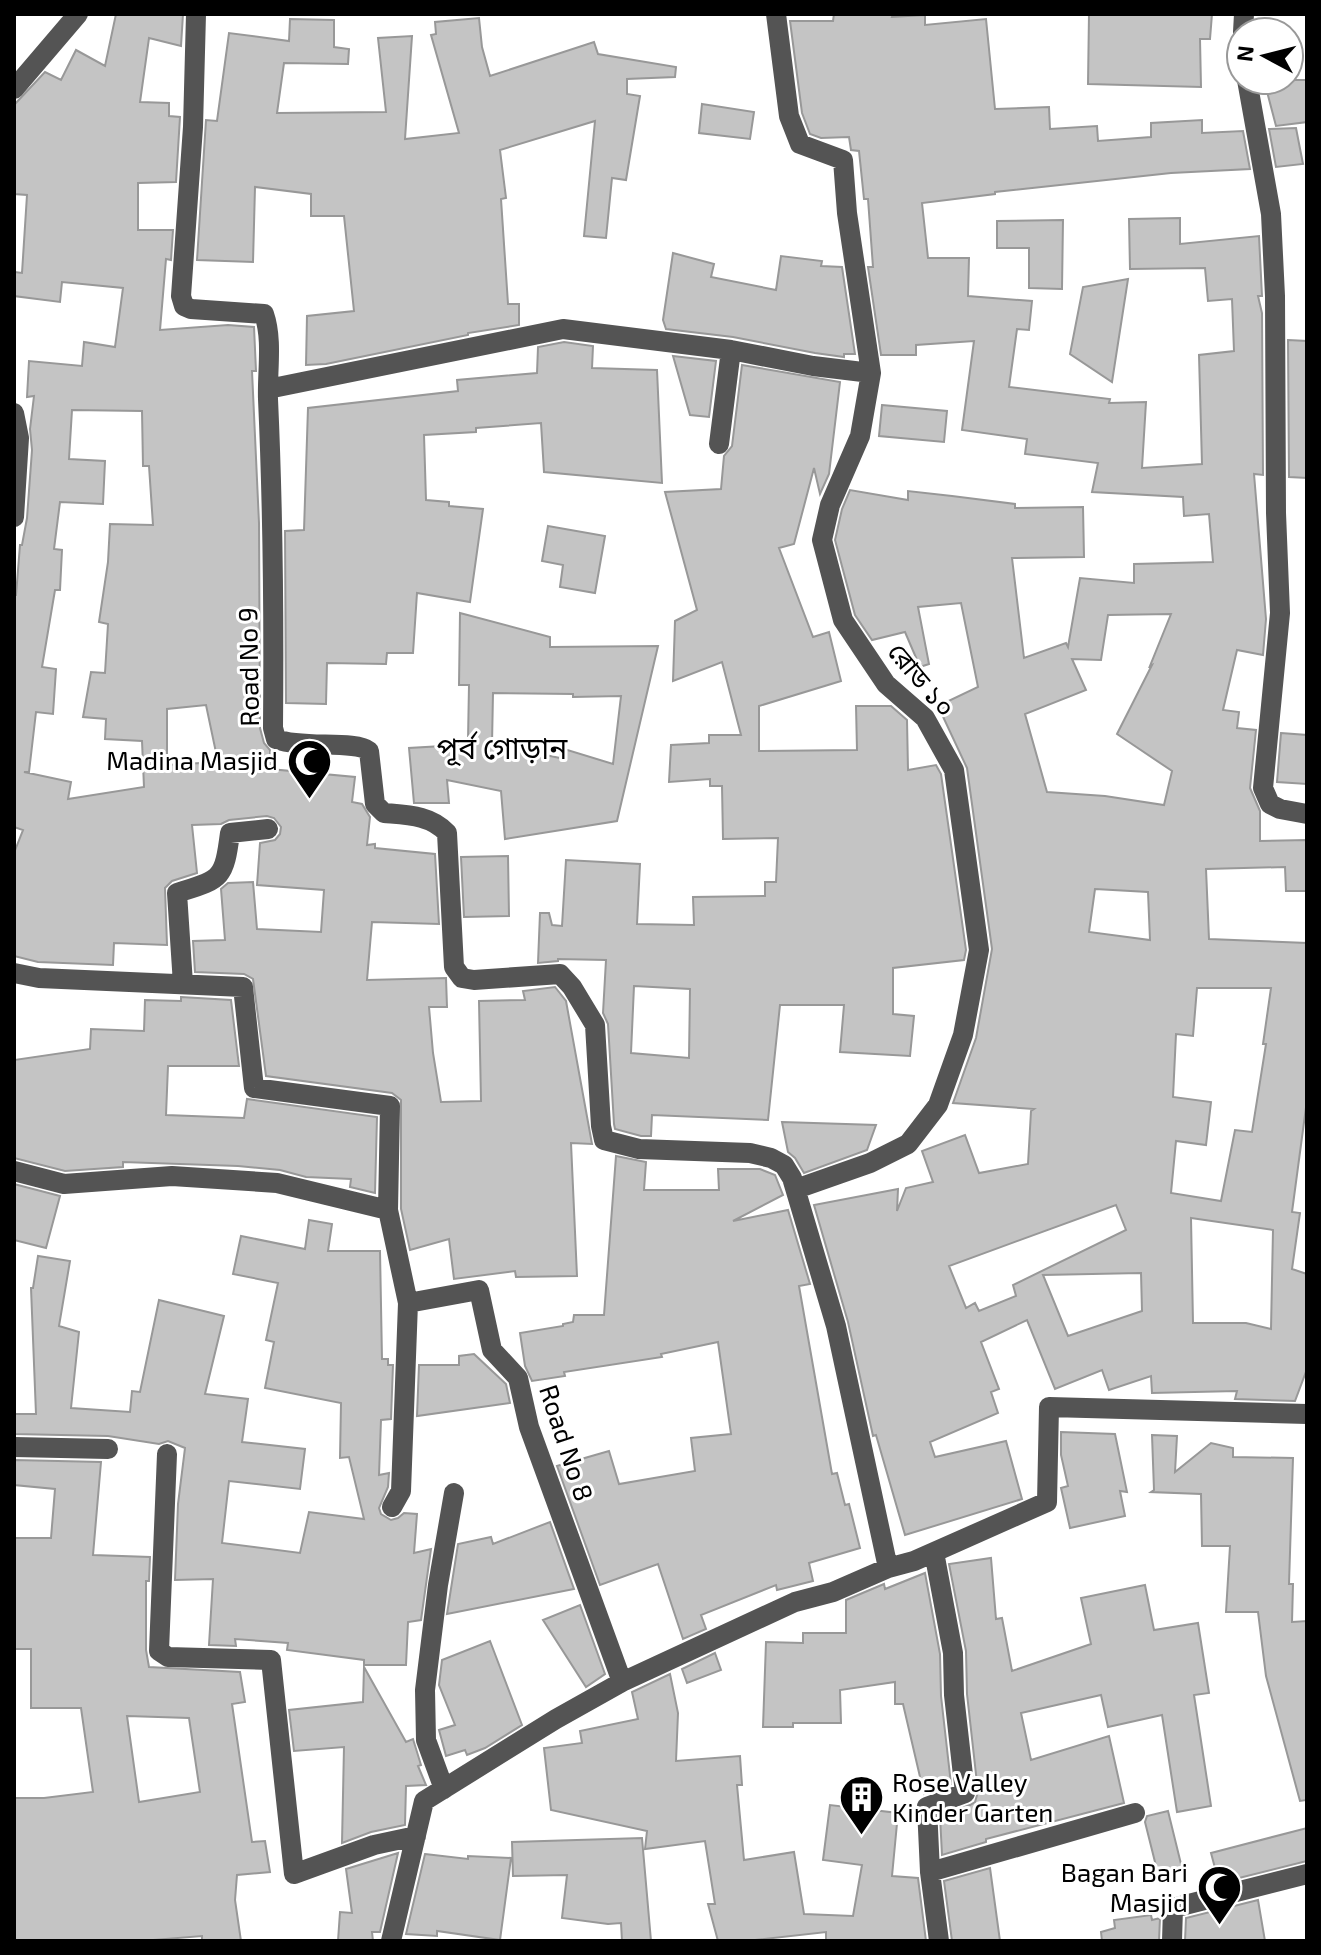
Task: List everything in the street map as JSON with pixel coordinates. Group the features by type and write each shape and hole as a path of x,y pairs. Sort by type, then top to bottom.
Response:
{"street":[{"path":"14,89 78,14"},
{"name":"Road No 9","path":"196,14 193,127 181,296 184,306 191,309 264,314 268,325 273,503 273,728 276,739 327,747 362,746 369,751 375,804 384,813 437,822 447,833 454,967 462,978 474,980 560,974 572,987 595,1025 604,1140 639,1149 750,1153 771,1158 784,1165 796,1189"},
{"name":"রোড ১০","path":"776,14 789,116 800,144 843,160 847,213 871,373 860,436 830,505 822,540 843,620 886,684 925,718 954,770 979,950 963,1035 938,1105 908,1144 870,1163 796,1189"},
{"path":"1250,96 1271,214 1275,296 1276,526 1280,613 1263,788 1270,804 1307,814"},
{"path":"268,389 563,329 731,350 813,366 871,373"},
{"path":"719,444 731,350"},
{"path":"14,413 19,438 14,517"},
{"path":"183,984 177,893 214,881 224,871 230,833 268,829"},
{"path":"14,973 39,978 243,987 254,1088 390,1106 388,1210 408,1303 401,1491 392,1507"},
{"path":"14,1171 64,1184 172,1176 277,1183 388,1210"},
{"path":"796,1189 836,1326 888,1568"},
{"name":"Road No 8","path":"408,1303 479,1290 492,1350 518,1378 529,1427 622,1682"},
{"path":"391,1941 424,1801 622,1682 795,1602 833,1592 934,1552 1047,1502 1049,1407 1307,1414"},
{"path":"14,1447 108,1449"},
{"path":"167,1454 159,1651 168,1657 271,1660 294,1874 374,1845 416,1836"},
{"path":"444,1789 426,1740 425,1690 438,1585 454,1493"},
{"path":"934,1552 953,1653 954,1695 965,1793 927,1807 930,1872 939,1941"},
{"path":"930,1872 1135,1813"},
{"path":"1172,1941 1173,1908 1307,1874"}],"building":[{"path":"116,14 183,14 181,46 149,38 140,102 169,103 169,116 180,117 176,182 138,183 138,230 173,230 171,260 166,259 160,330 228,325 254,327 256,371 252,371 259,523 260,728 264,743 270,750 270,769 355,777 352,802 362,804 370,817 367,845 435,854 439,924 372,922 367,980 446,978 447,1007 429,1007 441,1102 481,1101 479,1001 525,1000 523,991 555,987 566,1001 592,1144 571,1143 577,1276 516,1277 515,1271 454,1279 449,1239 410,1250 401,1209 401,1100 392,1093 266,1076 253,979 244,974 195,972 193,941 225,940 221,889 228,883 253,882 257,929 321,932 324,890 257,885 260,843 275,840 280,834 281,827 274,818 267,816 229,820 221,824 192,825 197,873 172,881 165,888 167,945 114,943 113,965 38,962 14,956 14,853 23,830 14,827 14,595 20,545 27,518 32,450 30,429 34,396 27,397 29,361 82,366 84,342 115,347 123,288 62,282 60,302 14,296 14,272 22,273 27,195 14,194 14,105 45,72 61,80 76,50 105,66","holes":["72,410 142,411 143,466 149,466 153,525 110,524 99,622 108,624 105,673 91,672 83,717 106,719 105,739 142,741 144,787 68,799 71,782 24,772 29,772 36,712 53,714 56,669 42,667 55,590 60,590 62,550 54,549 60,502 103,504 105,461 69,459","206,705 218,762 167,765 167,709"]},
{"path":"834,14 925,15 925,25 986,19 995,109 1049,107 1050,129 1097,126 1098,141 1151,137 1151,123 1202,120 1202,133 1243,131 1250,169 1171,173 922,203 928,258 969,258 968,296 1032,301 1029,330 1017,329 1009,387 1110,399 1109,403 1146,402 1142,468 1202,464 1199,355 1234,351 1232,299 1208,301 1205,268 1130,269 1129,219 1180,218 1180,244 1259,236 1263,475 1254,474 1266,619 1263,655 1237,650 1223,710 1239,712 1237,728 1256,730 1250,788 1260,811 1260,841 1307,840 1307,891 1286,891 1285,867 1206,869 1209,939 1307,943 1307,1100 1292,1212 1300,1213 1292,1269 1307,1274 1307,1369 1295,1401 1235,1399 1237,1391 1152,1393 1151,1376 1109,1390 1102,1370 1055,1389 1027,1320 981,1342 999,1389 991,1392 998,1413 930,1442 935,1457 1006,1441 1022,1499 905,1535 876,1435 873,1436 848,1322 814,1205 898,1189 897,1211 906,1188 933,1182 922,1151 965,1135 979,1173 1028,1164 1031,1111 1034,1109 953,1103 976,1038 992,949 967,768 938,706 978,687 961,603 918,607 929,664 920,667 905,632 872,640 855,615 835,540 842,509 850,490 908,500 908,491 1015,504 1015,508 1083,507 1084,557 1012,558 1024,658 1066,643 1068,647 1080,578 1134,583 1134,564 1213,562 1209,514 1184,516 1183,497 1092,492 1098,463 1025,454 1027,439 962,430 974,341 916,345 916,355 881,355 868,267 873,267 868,199 864,199 859,151 851,150 849,137 821,138 810,134 802,113 790,21 833,21","holes":["1171,614 1152,665 1117,734 1172,771 1164,805 1105,796 1047,792 1025,714 1086,690 1072,659 1101,660 1108,615","1095,889 1148,892 1150,940 1089,932","1197,988 1271,988 1252,1132 1235,1130 1221,1201 1171,1193 1176,1141 1206,1145 1211,1102 1173,1097 1176,1034 1193,1036","1116,1205 1126,1230 1013,1285 1016,1296 979,1311 975,1303 966,1308 949,1266","1191,1218 1273,1230 1271,1329 1246,1323 1193,1323","1141,1273 1142,1311 1068,1336 1043,1275"]},
{"path":"1089,14 1212,14 1210,39 1200,39 1201,87 1088,84"},
{"path":"479,18 482,47 490,76 594,42 598,54 676,67 675,77 627,79 627,94 640,96 626,180 612,178 606,238 584,236 595,121 500,150 506,198 501,199 508,304 519,304 519,325 326,364 306,365 307,316 354,311 344,216 311,216 311,194 255,187 253,262 197,260 206,120 217,121 229,33 289,41 290,19 334,20 334,47 349,49 348,64 284,63 277,113 386,112 378,38 412,36 405,139 459,133 431,35 436,34 435,22"},
{"path":"1307,80 1307,122 1276,126 1268,96 1305,96"},
{"path":"702,104 754,112 750,139 699,133"},
{"path":"1296,128 1303,164 1276,167 1269,129"},
{"path":"1063,220 1062,289 1029,288 1029,248 997,248 997,221"},
{"path":"673,253 714,264 711,277 776,290 781,256 822,261 821,266 842,267 855,354 844,354 844,357 733,337 666,329 663,320"},
{"path":"1128,279 1112,382 1070,354 1083,287"},
{"path":"1288,340 1307,341 1307,478 1289,477"},
{"path":"564,342 593,346 592,368 657,370 662,483 544,472 541,423 424,435 426,500 483,509 470,602 417,593 413,653 387,653 386,664 327,663 326,704 286,703 285,531 304,530 308,408 458,391 457,380 537,373 538,347"},
{"path":"673,356 716,361 709,417 690,415"},
{"path":"742,365 840,382 829,474 820,494 814,468 794,544 779,548 813,637 829,632 841,681 759,706 759,751 857,750 856,706 891,706 907,720 908,770 936,765 941,774 966,950 964,960 893,968 893,1014 914,1016 910,1056 840,1052 844,1005 780,1005 768,1120 652,1115 651,1136 641,1136 615,1129 614,1124 608,1024 603,1013 606,960 558,959 538,963 540,913 549,913 552,925 562,926 566,860 640,864 637,924 694,925 693,897 765,896 765,882 776,882 778,838 723,839 722,786 710,786 710,779 669,782 671,745 709,743 709,735 741,735 722,662 673,681 675,621 697,610 665,492 721,489 724,456 732,446","holes":["634,986 690,989 689,1058 631,1053"]},
{"path":"882,405 947,411 944,442 879,436"},
{"path":"548,526 605,536 595,593 560,587 563,565 542,561"},
{"path":"460,613 550,637 550,647 658,646 617,821 505,839 501,791 447,780 449,803 414,803 409,748 460,745 461,739 468,740 469,685 459,685","holes":["493,693 573,694 573,697 621,696 613,764 561,748 560,758 492,744"]},
{"path":"1281,733 1307,735 1307,784 1277,782"},
{"path":"508,856 509,916 464,917 461,857"},
{"path":"181,997 231,1000 239,1066 168,1066 166,1115 244,1118 247,1099 377,1117 375,1193 350,1187 351,1179 306,1177 280,1170 123,1162 123,1167 65,1171 14,1158 14,1060 90,1049 91,1029 144,1031 145,1000 181,1001"},
{"path":"782,1122 876,1125 867,1150 804,1173 788,1152"},
{"path":"616,1156 646,1162 644,1190 719,1190 718,1169 760,1169 775,1175 783,1195 733,1221 788,1210 810,1284 799,1286 832,1474 837,1473 845,1505 849,1504 860,1548 809,1563 813,1581 777,1590 776,1585 701,1615 706,1629 683,1639 658,1564 600,1585 557,1466 609,1451 619,1484 695,1471 691,1438 731,1434 718,1342 661,1354 662,1357 564,1372 565,1376 532,1381 525,1366 520,1333 563,1326 573,1322 574,1315 604,1315"},
{"path":"14,1184 60,1196 46,1248 14,1240"},
{"path":"309,1220 332,1224 328,1251 380,1251 382,1359 388,1359 388,1365 393,1365 391,1419 381,1420 379,1475 389,1473 388,1487 379,1508 381,1514 391,1520 404,1513 417,1514 414,1553 431,1549 421,1620 408,1622 406,1665 364,1665 364,1660 287,1650 288,1643 235,1639 236,1646 209,1645 213,1579 175,1580 178,1504 185,1448 168,1441 159,1444 108,1436 14,1434 14,1414 36,1414 31,1288 38,1256 70,1261 59,1326 79,1332 71,1408 130,1412 132,1391 140,1392 159,1300 224,1316 205,1394 248,1399 242,1442 305,1449 300,1489 229,1481 222,1543 300,1553 309,1512 364,1519 349,1457 340,1458 341,1403 265,1388 274,1342 266,1340 278,1283 233,1274 241,1236 305,1249"},
{"path":"474,1354 506,1384 510,1403 417,1416 419,1365 459,1365 459,1356"},
{"path":"1061,1432 1115,1434 1127,1492 1120,1491 1125,1516 1070,1528 1061,1488 1068,1486 1061,1455"},
{"path":"1152,1435 1177,1436 1175,1472 1211,1443 1233,1448 1233,1457 1293,1458 1289,1584 1293,1584 1292,1622 1307,1621 1307,1800 1300,1801 1266,1676 1258,1612 1226,1612 1230,1546 1202,1546 1201,1494 1151,1492 1154,1490"},
{"path":"14,1460 101,1462 93,1555 150,1557 149,1581 146,1581 146,1650 149,1667 240,1672 245,1702 232,1704 252,1842 265,1841 270,1872 237,1875 235,1900 241,1941 202,1941 202,1936 141,1941 14,1941 14,1798 93,1792 81,1708 31,1708 31,1649 14,1649 14,1538 51,1538 55,1489 14,1485","holes":["127,1716 189,1718 200,1792 139,1802"]},
{"path":"550,1522 574,1589 447,1614 458,1544 491,1537 493,1544"},
{"path":"991,1558 996,1619 1002,1618 1012,1671 1091,1644 1081,1598 1145,1585 1154,1630 1198,1623 1209,1693 1194,1695 1211,1806 1177,1812 1162,1715 1108,1727 1101,1695 1021,1713 1031,1760 1109,1736 1124,1803 986,1839 986,1842 942,1855 940,1816 975,1802 978,1792 967,1694 966,1651 949,1564"},
{"path":"925,1573 940,1654 941,1696 951,1784 924,1794 903,1704 895,1704 895,1682 840,1690 841,1723 793,1723 793,1727 763,1727 766,1642 803,1643 803,1633 846,1633 846,1600 884,1584 885,1589"},
{"path":"580,1605 605,1674 586,1687 543,1620"},
{"path":"490,1641 522,1725 485,1748 467,1755 465,1750 446,1756 439,1730 455,1725 439,1685 442,1660"},
{"path":"715,1653 721,1670 687,1683 682,1669"},
{"path":"364,1667 406,1742 413,1739 421,1765 418,1766 426,1785 406,1786 405,1825 371,1832 342,1843 344,1747 294,1751 289,1710 363,1702"},
{"path":"670,1674 678,1713 676,1761 740,1756 742,1785 737,1785 744,1860 794,1852 804,1914 853,1916 862,1865 823,1860 830,1805 898,1813 892,1876 918,1878 926,1941 826,1941 826,1932 718,1941 708,1904 715,1904 705,1841 645,1849 647,1831 551,1810 544,1748 582,1743 580,1731 638,1719 632,1692"},
{"path":"1168,1811 1182,1868 1158,1874 1145,1822 1147,1816"},
{"path":"1307,1828 1307,1861 1219,1883 1211,1853"},
{"path":"642,1838 651,1941 622,1941 621,1923 562,1918 567,1875 513,1876 512,1842"},
{"path":"398,1853 380,1932 372,1932 373,1941 338,1941 340,1912 352,1913 346,1869"},
{"path":"425,1854 468,1859 468,1856 511,1858 500,1940 437,1931 437,1936 406,1934"},
{"path":"990,1868 1000,1941 952,1941 944,1881"},
{"name":"Bagan Bari Masjid","path":"1258,1900 1265,1941 1185,1941 1186,1918"},
{"path":"1151,1915 1152,1920 1160,1918 1159,1941 1102,1941 1101,1932 1115,1928 1114,1920"}],"place":[{"name":"Madina Masjid","path":"309,800"},
{"name":"Rose Valley Kinder Garten","path":"861,1837"},
{"name":"Bagan Bari Masjid","path":"1219,1927"}],"district":[{"name":"পূর্ব গোড়ান","path":"502,749"}]}
